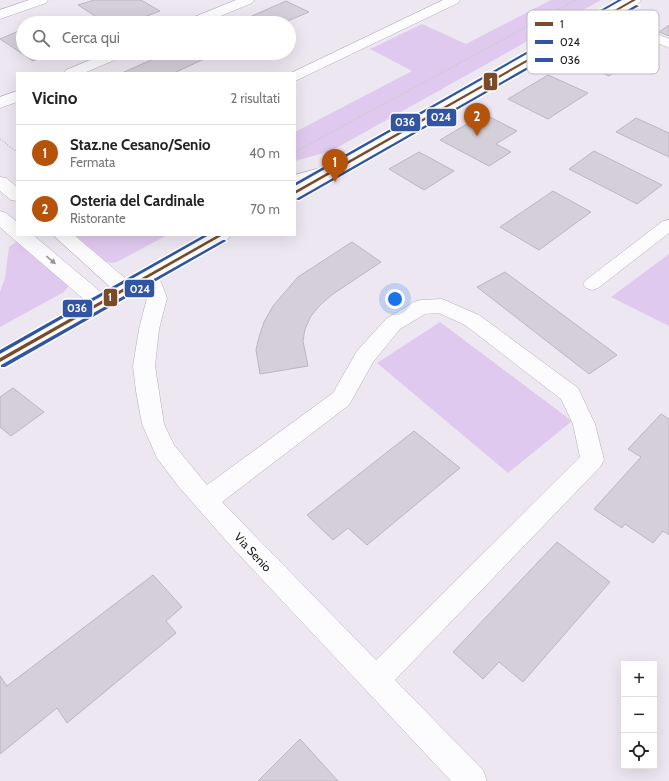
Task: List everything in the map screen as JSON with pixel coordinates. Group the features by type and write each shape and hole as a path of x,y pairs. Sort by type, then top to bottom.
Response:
{"street":[{"path":"0,15 41,0"},
{"path":"209,16 247,0"},
{"path":"296,77 453,0"},
{"path":"616,10 634,0"},
{"path":"73,72 102,60"},
{"path":"296,192 527,61"},
{"path":"0,103 16,96"},
{"path":"296,180 339,168"},
{"path":"0,217 16,231"},
{"path":"22,236 101,303"},
{"name":"Via Senio","path":"63,236 135,284 154,287 157,298 149,329 144,366 146,392 153,424 165,452 187,480 375,681 472,781"},
{"path":"0,360 219,236"},
{"path":"206,500 341,399 365,357 393,324 421,307 442,306 472,320 570,394 584,424 592,460 375,681"}],"lane":[{"path":"659,40 669,44"},
{"path":"592,284 669,225"}],"path":[{"path":"558,10 576,0"},
{"path":"296,151 527,27"},
{"path":"0,139 16,151"}],"shaded area":[{"path":"551,0 601,0 583,10 532,10"},
{"path":"527,12 527,41 331,151 296,161 296,131 412,71 370,49 422,24 466,44"},
{"path":"76,236 165,236 117,262 111,263 105,261"},
{"path":"16,242 20,243 68,287 64,292 0,327 0,292 5,278 9,247"},
{"path":"669,254 669,326 611,297"},
{"path":"440,322 572,421 508,473 377,363"}],"building":[{"path":"94,0 141,0 160,11 147,16 95,16 78,5"},
{"path":"286,1 309,12 296,18 296,16 252,16"},
{"path":"669,25 669,36 659,32"},
{"path":"16,32 16,50 0,39"},
{"path":"151,60 202,60 176,72 124,72"},
{"path":"548,75 588,93 548,119 508,99"},
{"path":"484,114 517,131 496,144 511,152 489,166 440,140"},
{"path":"636,118 669,133 669,157 616,132"},
{"path":"594,151 662,185 637,204 569,169"},
{"path":"419,152 454,171 424,190 389,169"},
{"path":"553,191 591,212 539,250 500,227"},
{"path":"352,242 381,262 333,294 320,305 311,316 305,329 303,341 308,366 260,374 256,350 264,322 273,306 298,277"},
{"path":"505,272 617,355 589,374 477,287"},
{"path":"13,388 44,412 11,436 0,427 0,397"},
{"path":"661,414 669,419 669,535 663,531 653,543 625,524 622,528 594,509 641,457 628,449"},
{"path":"414,431 460,468 367,545 348,528 333,540 307,515"},
{"path":"557,542 610,582 523,682 499,662 483,679 453,652"},
{"path":"153,575 182,607 166,621 176,633 67,723 57,708 0,754 0,676 7,686"},
{"path":"300,739 338,781 258,781"}],"transit line":[{"name":"036","path":"602,10 620,0"},
{"name":"1","path":"616,10 634,0"},
{"name":"024","path":"630,10 637,6"},
{"name":"036","path":"296,184 527,53"},
{"name":"1","path":"296,192 527,61"},
{"name":"024","path":"298,199 527,69"},
{"name":"036","path":"0,352 205,236"},
{"name":"1","path":"0,360 219,236"},
{"name":"024","path":"3,366 224,241"}],"place":[{"name":"Osteria del Cardinale","path":"477,136"},
{"name":"Staz.ne Cesano/Senio","path":"335,182"}]}
